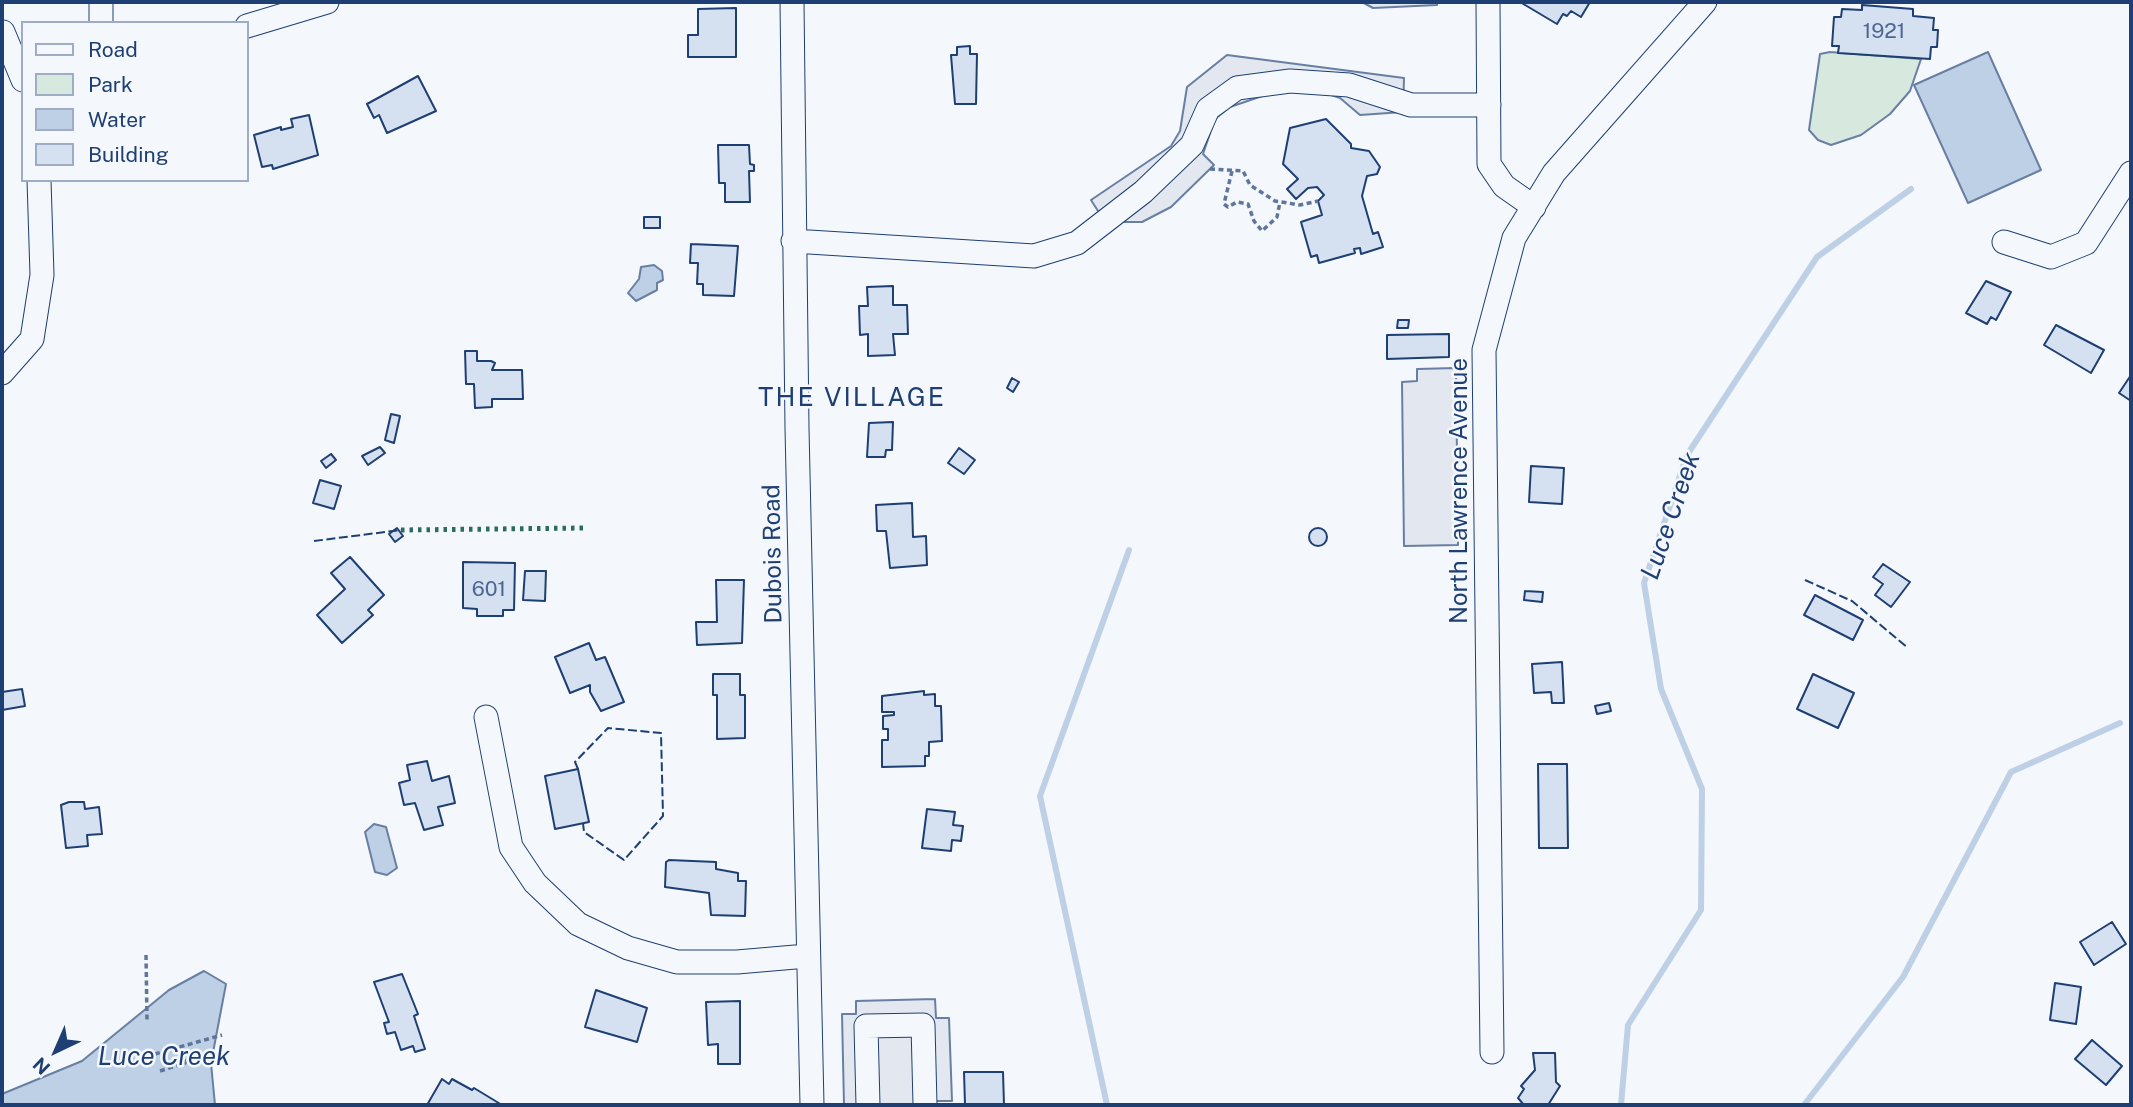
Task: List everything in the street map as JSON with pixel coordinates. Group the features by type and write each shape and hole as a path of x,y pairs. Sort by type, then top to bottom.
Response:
{"street":[{"path":"101,2 101,21"},
{"path":"248,26 327,2"},
{"name":"Dubois Road","path":"792,2 793,242 812,1105"},
{"path":"1488,2 1489,164 1504,186 1534,207"},
{"name":"North Lawrence Avenue","path":"1492,1052 1484,350 1514,238 1554,173 1705,2"},
{"path":"9,31 21,73"},
{"path":"793,242 1034,256 1077,243 1143,192 1192,145 1208,108 1237,88 1302,82 1349,85 1411,105 1489,105"},
{"path":"2004,242 2052,257 2086,243 2131,173"},
{"path":"2,373 32,339 42,275 39,182"},
{"path":"486,717 511,847 535,883 578,924 628,948 677,961 737,962 807,956"},
{"path":"868,1105 866,1026 923,1025 925,1105"}],"path":[{"path":"1210,169 1243,172 1250,186 1260,195 1280,202 1300,205 1318,201"},
{"path":"1232,171 1224,204 1228,207 1237,202 1248,204 1262,231 1277,217 1280,202"},
{"path":"146,955 147,1020"},
{"path":"155,1054 222,1035"},
{"path":"160,1071 185,1063 180,1047"}],"green space":[{"path":"1830,52 1921,59 1910,91 1890,114 1861,135 1831,145 1818,140 1809,130 1820,54"}],"shaded area":[{"path":"1362,2 1437,2 1437,5 1373,8"},
{"path":"1227,55 1404,78 1403,112 1360,115 1340,98 1314,89 1274,92 1230,107 1215,119 1203,154 1214,165 1171,207 1142,222 1105,222 1091,200 1171,146 1180,131 1187,87"},
{"path":"1456,368 1458,545 1404,546 1402,382 1417,381 1417,369"},
{"path":"935,999 936,1018 949,1018 952,1101 935,1101 934,1105 844,1105 842,1014 856,1014 856,1001"}],"water":[{"path":"1988,52 2041,170 1968,203 1914,85"},
{"path":"654,265 662,271 663,280 657,283 657,290 636,301 628,293 639,279 641,267"},
{"path":"374,824 386,827 397,868 387,875 375,872 365,832"},
{"name":"Luce Creek","path":"204,971 226,984 211,1063 215,1105 2,1105 2,1094 82,1061 169,990"}],"building":[{"path":"1520,2 1590,2 1581,17 1571,11 1567,16 1563,14 1557,24"},
{"path":"1862,5 1913,9 1913,16 1934,18 1933,30 1938,30 1937,47 1931,47 1930,59 1838,53 1839,46 1832,46 1834,17 1841,17 1842,9 1862,10"},
{"path":"736,8 736,57 688,57 688,35 698,35 698,9"},
{"path":"970,46 970,54 977,54 976,104 955,104 951,55 957,55 957,47"},
{"path":"418,76 436,111 387,133 379,115 374,118 367,104"},
{"path":"309,115 318,155 273,169 272,165 262,167 254,135 281,127 281,130 293,127 291,119"},
{"path":"1326,119 1351,144 1351,148 1369,151 1380,167 1377,174 1367,176 1362,196 1373,234 1378,232 1383,247 1361,254 1360,248 1354,249 1355,253 1319,263 1317,255 1311,257 1301,222 1322,215 1318,201 1324,195 1317,187 1308,188 1296,199 1287,189 1298,179 1283,164 1290,128"},
{"path":"718,145 749,145 750,164 754,165 754,171 749,171 750,202 725,202 725,183 719,183"},
{"path":"644,217 660,217 660,228 644,228"},
{"path":"691,244 738,246 734,296 703,295 703,284 697,284 698,263 690,263"},
{"path":"1986,281 2011,292 1996,320 1991,317 1987,324 1966,313"},
{"path":"893,286 893,305 907,305 908,334 893,334 895,355 868,356 868,334 860,335 859,306 868,306 867,287"},
{"path":"1398,320 1409,320 1408,328 1397,328"},
{"path":"2056,325 2104,350 2091,373 2044,345"},
{"path":"1449,334 1449,357 1387,359 1387,335"},
{"path":"465,351 477,351 477,361 495,363 492,370 522,370 523,399 492,399 492,407 475,408 474,384 466,384"},
{"path":"2131,375 2131,401 2119,393"},
{"path":"1012,378 1019,382 1013,392 1007,388"},
{"path":"391,414 400,416 394,443 385,440"},
{"path":"893,422 892,450 886,450 885,457 867,457 869,423"},
{"path":"380,447 385,453 368,465 362,456"},
{"path":"959,448 975,460 964,474 948,463"},
{"path":"331,454 336,460 326,468 321,461"},
{"path":"1531,466 1564,468 1562,504 1529,502"},
{"path":"320,480 341,486 334,509 313,503"},
{"path":"912,503 913,537 926,536 927,565 890,568 886,531 877,531 876,505"},
{"path":"397,528 403,536 395,542 389,534"},
{"path":"1314,528 1322,528 1327,537 1325,544 1314,546 1309,541 1309,533"},
{"path":"350,557 384,595 368,610 373,615 342,643 317,615 345,589 331,573"},
{"path":"463,562 515,563 514,610 503,610 503,616 477,616 477,609 463,608"},
{"path":"1883,564 1910,582 1891,607 1875,595 1883,584 1873,577"},
{"path":"525,571 546,571 545,601 523,600"},
{"path":"716,580 744,580 742,643 697,645 696,622 717,622"},
{"path":"1525,591 1543,592 1542,602 1524,600"},
{"path":"1815,595 1863,620 1853,640 1804,615"},
{"path":"589,643 596,660 605,657 624,702 601,711 590,692 590,685 570,693 555,657"},
{"path":"1562,662 1564,703 1552,703 1551,692 1534,693 1532,664"},
{"path":"713,674 740,674 740,695 745,695 745,738 717,739 717,695 713,695"},
{"path":"1813,674 1854,693 1838,728 1797,709"},
{"path":"22,689 25,706 2,710 2,692"},
{"path":"924,691 924,695 935,694 935,706 941,706 942,741 929,742 929,756 925,756 925,766 882,767 882,740 888,740 888,729 883,729 883,716 894,715 894,712 882,712 882,696"},
{"path":"1609,703 1611,711 1597,714 1595,706"},
{"path":"427,761 432,781 449,776 455,803 438,807 443,825 424,830 415,803 404,805 399,783 410,780 407,765"},
{"path":"1538,764 1567,764 1568,848 1539,848"},
{"path":"578,769 589,822 555,829 545,776"},
{"path":"84,802 85,809 99,807 102,834 87,835 88,846 66,848 61,805"},
{"path":"927,809 955,812 953,825 963,826 961,841 952,840 951,851 922,848"},
{"path":"666,862 716,862 716,869 738,873 738,881 746,881 745,916 711,915 709,893 665,887"},
{"path":"2112,922 2126,944 2094,965 2080,942"},
{"path":"402,974 418,1014 414,1016 425,1049 415,1052 413,1046 401,1050 395,1032 387,1034 384,1023 389,1022 374,982"},
{"path":"2055,983 2081,987 2076,1024 2050,1020"},
{"path":"596,990 647,1008 637,1042 585,1027"},
{"path":"740,1001 740,1064 718,1064 718,1044 708,1045 706,1002"},
{"path":"2092,1040 2122,1066 2106,1085 2075,1059"},
{"path":"1533,1053 1555,1053 1556,1082 1560,1086 1548,1105 1524,1105 1518,1098 1524,1089 1521,1086 1535,1070"},
{"path":"964,1072 1003,1072 1004,1105 965,1105"},
{"path":"442,1079 449,1084 452,1079 472,1090 474,1088 502,1105 427,1105"}],"waterway":[{"name":"Luce Creek","path":"1621,1105 1628,1025 1701,910 1702,789 1661,689 1644,583 1687,455 1817,257 1911,189"},
{"path":"1107,1105 1040,796 1129,550"},
{"path":"1804,1105 1903,977 2011,772 2120,723"}],"hedge":[{"path":"401,530 585,528"}],"fence":[{"path":"314,541 401,530"},
{"path":"1805,580 1852,601 1908,648"},
{"path":"578,769 575,762 608,728 661,733 663,816 624,860 584,832 583,823"}],"district":[{"name":"THE VILLAGE","path":"852,398"}]}
